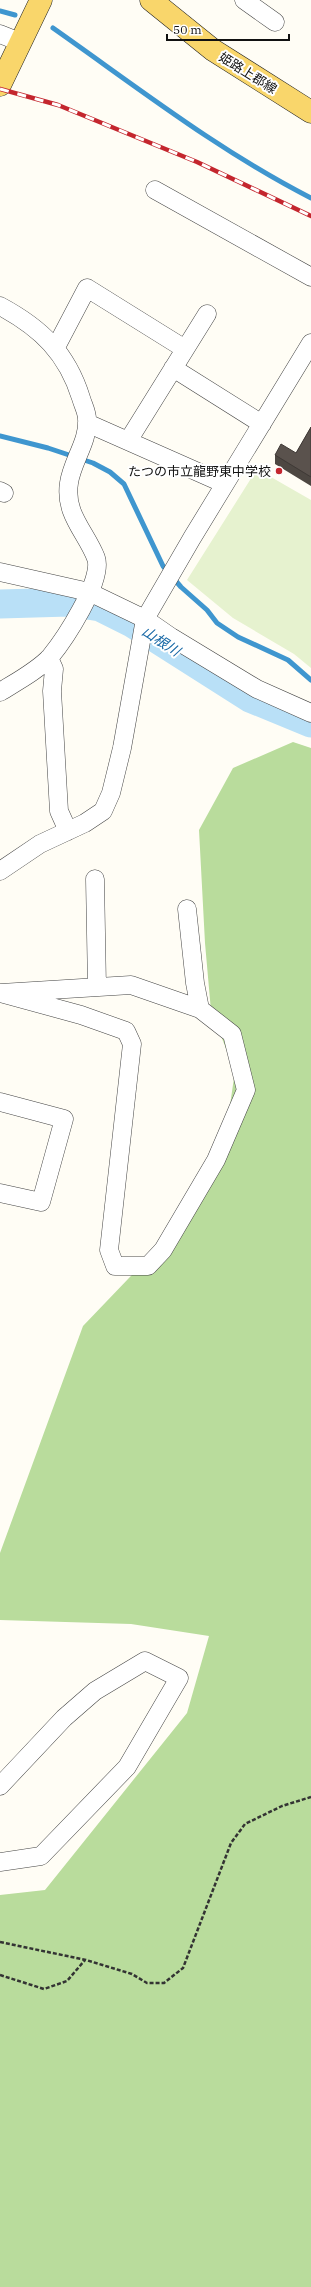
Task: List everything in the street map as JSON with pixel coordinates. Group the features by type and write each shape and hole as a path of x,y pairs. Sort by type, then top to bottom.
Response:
{"main road":[{"name":"姫路上郡線","path":"151,0 213,50 311,112"},
{"path":"0,85 39,1"}],"street":[{"path":"244,0 275,22"},
{"path":"0,34 20,42"},
{"path":"155,190 311,277"},
{"path":"56,347 87,288 186,349"},
{"path":"0,306 23,318 56,347 76,383 88,419 82,447 69,482 71,510 97,559 96,580 85,601 49,658 0,692"},
{"path":"128,441 207,314"},
{"path":"0,871 40,844 68,831 104,811 111,793 142,645 145,619 311,342"},
{"path":"173,368 262,424"},
{"path":"87,423 225,484"},
{"path":"0,572 85,601 145,619 171,637 257,689 311,713"},
{"path":"49,658 54,669 52,691 59,811 68,831"},
{"path":"95,879 97,988"},
{"path":"187,909 195,983 200,1009"},
{"path":"132,986 200,1009 232,1034 246,1090 216,1160 163,1250 148,1266 115,1266 109,1250 132,1044 126,1032 81,1015 1,993 132,986"},
{"path":"0,1102 64,1119 40,1202 0,1193"},
{"path":"0,1862 41,1856 127,1767 179,1678 145,1661 95,1691 64,1718 2,1779"}],"path":[{"path":"0,1942 86,1960 132,1974 147,1983 164,1983 183,1968 231,1843 245,1824 282,1806 311,1797"},
{"path":"0,1975 44,1989 67,1981 86,1960"}],"green space":[{"name":"たつの市立龍野東中学校","path":"257,469 311,500 311,668 294,654 233,618 187,580"},
{"path":"293,742 311,748 311,2287 0,2287 0,1895 45,1890 187,1713 209,1636 131,1624 0,1620 0,1553 83,1326 174,1231 222,1160 235,1071 211,1011 205,943 199,830 233,768"}],"building":[{"path":"311,427 311,477 275,455 281,444 296,453"}],"waterway":[{"path":"0,11 15,15"},
{"path":"53,28 179,118 244,160 311,198"},
{"path":"0,436 48,448 93,463 110,472 124,484 163,566 181,587 207,610 217,623 238,637 288,660 311,680"},
{"name":"山根川","path":"0,604 69,602 100,607 132,623 250,698 311,723"}],"railway":[{"path":"0,89 58,105 197,162 311,216"}],"place":[{"name":"たつの市立龍野東中学校","path":"279,471"}]}
